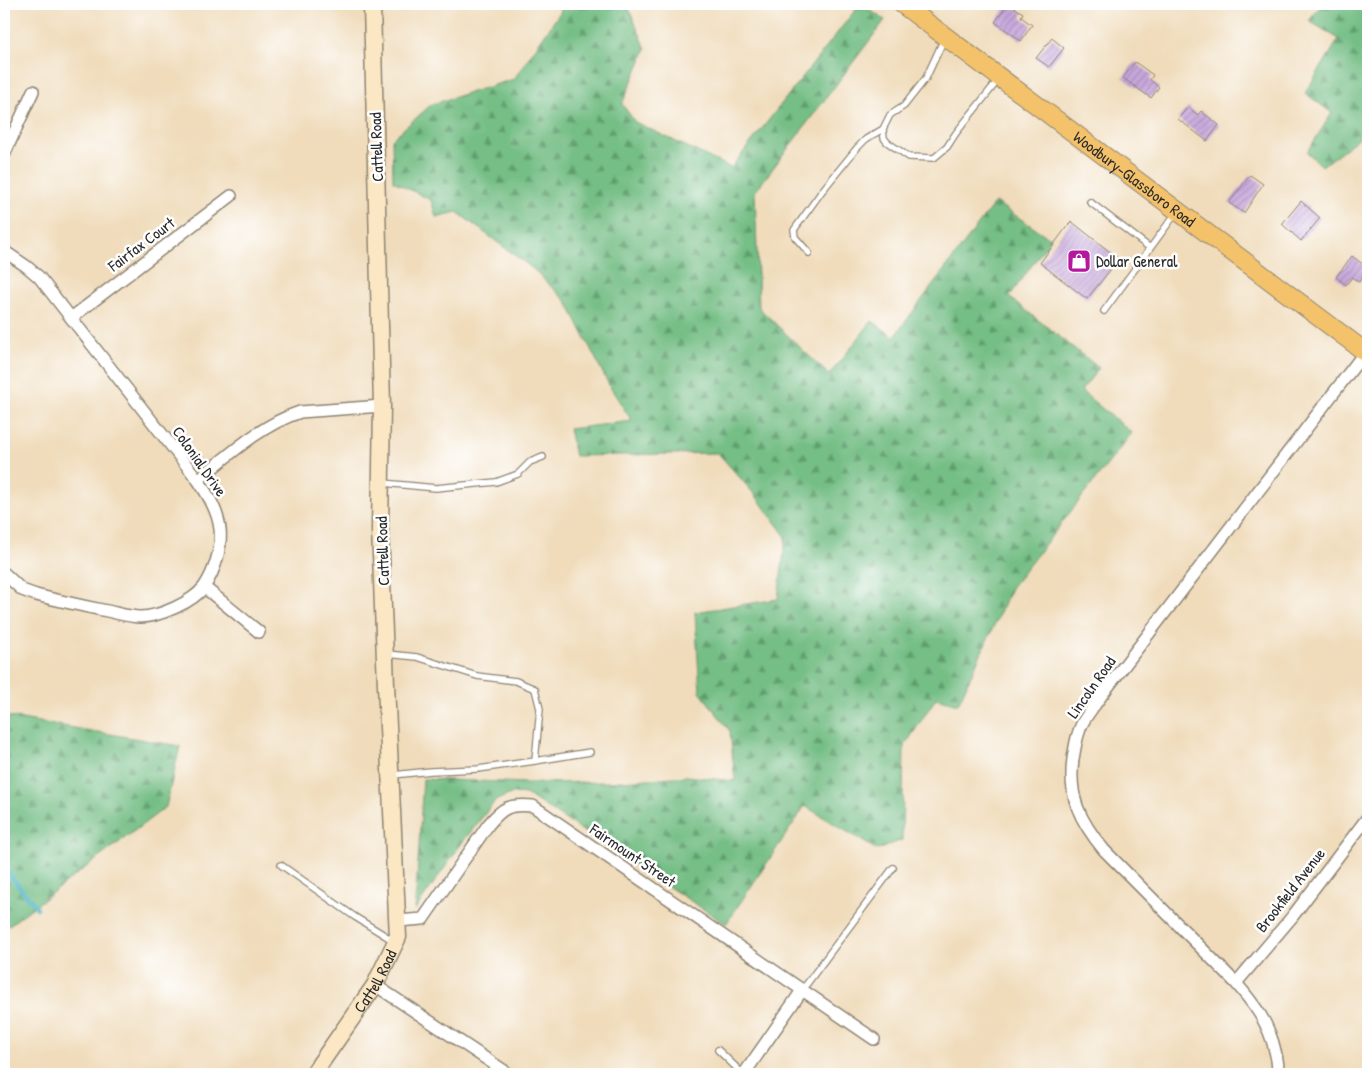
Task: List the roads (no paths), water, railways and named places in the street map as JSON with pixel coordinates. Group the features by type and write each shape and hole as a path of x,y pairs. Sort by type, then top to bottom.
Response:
{"main road":[{"name":"Woodbury-Glassboro Road","path":"902,4 1367,353"}],"street":[{"name":"Cattell Road","path":"313,1074 375,985 398,937 380,529 382,406 372,4"},
{"path":"4,155 33,91"},
{"name":"Fairfax Court","path":"71,318 231,196"},
{"name":"Colonial Drive","path":"4,251 39,277 198,480 216,512 220,528 220,543 216,562 204,587 183,604 167,612 141,617 36,595 22,590 4,573"},
{"name":"Lincoln Road","path":"1277,1074 1278,1068 1273,1043 1266,1021 1236,983 1092,837 1074,799 1071,772 1075,744 1083,722 1101,696 1367,353"},
{"path":"198,480 269,425 288,416 300,412 382,406"},
{"path":"204,587 259,632"},
{"name":"Fairmount Street","path":"398,920 423,919 488,825 500,811 517,804 533,806 874,1039"},
{"name":"Brookfield Avenue","path":"1236,983 1292,917 1368,817"},
{"path":"375,985 509,1074"},
{"path":"744,1074 803,989"}],"lane":[{"path":"945,37 926,78 904,106 890,115 883,129 884,138 888,142 909,157 934,158 947,147 1000,78"},
{"path":"809,253 795,237 794,230 822,191 857,148 866,139 883,129"},
{"path":"1090,202 1150,248"},
{"path":"1104,311 1177,212"},
{"path":"381,483 436,488 496,482 518,474 530,462 544,456"},
{"path":"385,654 417,657 476,676 516,680 535,690 540,709 535,761"},
{"path":"390,776 430,771 478,769 590,752"},
{"path":"281,865 355,917 396,942"},
{"path":"803,989 893,868"},
{"path":"718,1050 744,1074"}],"waterway":[{"path":"4,868 37,908"}],"place":[{"name":"Dollar General","path":"1079,261"}]}
